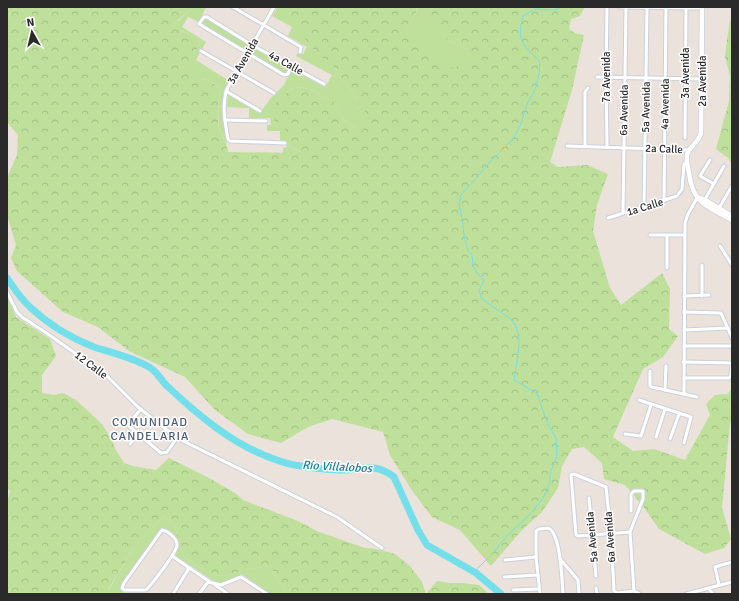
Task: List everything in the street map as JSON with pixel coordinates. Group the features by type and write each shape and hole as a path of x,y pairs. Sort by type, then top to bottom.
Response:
{"main road":[{"name":"2a Avenida","path":"689,150 699,139 701,134 702,8"},
{"path":"689,150 687,154 687,161 691,188 697,198 732,220"},
{"path":"704,202 719,208 732,216"}],"street":[{"path":"233,7 301,47 300,52"},
{"name":"3a Avenida","path":"274,7 226,91 225,120 228,139 231,141 285,143"},
{"name":"7a Avenida","path":"606,147 607,7"},
{"path":"620,7 702,8"},
{"name":"6a Avenida","path":"623,213 626,7"},
{"name":"5a Avenida","path":"644,207 647,7"},
{"name":"4a Avenida","path":"664,201 666,8"},
{"name":"3a Avenida","path":"685,138 686,8"},
{"name":"4a Calle","path":"291,66 288,74 284,75 199,24 206,17 252,45 291,66 324,84"},
{"path":"201,51 274,93"},
{"path":"597,77 702,79"},
{"path":"586,146 586,92 588,88"},
{"path":"226,91 260,111"},
{"path":"225,120 266,121"},
{"name":"2a Calle","path":"567,146 689,150"},
{"path":"710,160 700,176 714,184"},
{"name":"1a Calle","path":"608,218 676,197 680,193 682,187 684,164 687,161"},
{"path":"704,202 724,166"},
{"path":"719,208 732,186"},
{"path":"684,394 683,362 686,219 697,198"},
{"path":"650,235 685,235"},
{"path":"667,235 667,268"},
{"path":"720,246 732,265"},
{"path":"702,265 702,296"},
{"name":"12 Calle","path":"7,292 17,312 22,317 107,376 141,409 177,438 337,517 382,548"},
{"path":"684,296 709,295"},
{"path":"684,312 721,313 732,338"},
{"path":"684,330 728,328"},
{"path":"684,346 732,346"},
{"path":"683,362 732,363 731,376 729,378 684,378"},
{"path":"665,390 666,366"},
{"path":"650,371 650,386 697,397"},
{"path":"639,400 690,417 684,443"},
{"path":"625,434 641,436 651,405"},
{"path":"141,409 128,425 138,434 164,453 167,452 177,438"},
{"path":"656,437 665,409"},
{"path":"670,439 679,414"},
{"path":"130,444 138,434"},
{"name":"6a Avenida","path":"593,536 578,536 576,534 571,476 574,474 604,485 606,488 611,534 614,590 617,593 634,591"},
{"path":"631,511 631,494 633,492 643,491 643,499 630,532 634,591 640,594"},
{"name":"5a Avenida","path":"589,498 596,576"},
{"path":"540,594 536,557 536,532 539,529 547,528 551,531 559,548 563,594"},
{"path":"162,530 165,530 172,535 177,543 172,556 146,591 126,591 123,589 124,583 162,530"},
{"path":"593,536 630,532"},
{"path":"172,556 226,593"},
{"path":"505,560 536,557"},
{"path":"560,559 577,579 579,594"},
{"path":"719,585 715,567 732,562"},
{"path":"173,594 188,570 187,565"},
{"path":"504,577 538,575"},
{"path":"199,594 208,582 213,584 223,584 238,577 243,577 267,594"},
{"path":"686,594 699,593 708,588 731,584"},
{"path":"596,588 597,594"},
{"path":"708,588 713,594"},
{"path":"513,590 539,589"}],"green space":[{"path":"7,7 193,7 171,26 199,39 200,44 193,55 202,79 212,82 220,89 218,123 228,152 301,153 288,145 285,136 285,126 274,121 267,112 287,92 299,87 305,88 333,100 344,120 352,125 359,133 360,109 350,87 343,82 335,68 321,58 314,49 310,48 286,10 287,7 417,7 416,13 406,30 417,45 424,50 469,50 448,41 439,32 431,22 431,10 434,7 585,7 580,16 571,19 569,29 575,33 584,35 572,90 550,162 558,167 587,165 608,174 597,205 593,231 610,288 621,305 662,273 670,289 669,329 678,336 663,357 643,369 613,437 633,451 654,449 685,460 710,415 706,404 715,395 727,394 732,389 732,424 730,423 722,508 731,539 724,548 705,554 659,529 642,505 625,485 604,479 602,463 584,447 572,449 562,466 558,488 542,512 522,530 491,566 460,530 432,517 411,489 390,455 383,432 332,419 308,427 281,443 248,434 215,410 185,377 129,351 98,327 63,312 17,271 11,258 16,245 7,215 7,178 17,155 18,135 7,122"},
{"path":"193,7 206,7 199,22 188,17 182,27 206,42 202,49 200,48 200,52 196,60 229,81 224,93 222,106 227,145 219,128 218,111 220,89 214,83 202,79 189,70 193,55 200,44 199,39 171,26"},
{"path":"278,7 287,7 287,10 310,48 314,49 321,58 325,58 335,68 343,82 350,87 360,109 365,111 365,128 359,133 352,125 344,120 333,100 316,92 299,87 283,96 268,112 274,121 285,126 285,136 288,145 302,153 283,153 283,148 287,147 286,141 280,140 280,131 267,131 267,125 271,125 270,118 249,118 249,108 227,107 228,95 260,113 271,98 284,85 292,69 325,87 332,75 296,56 298,53 303,54 307,47 288,36 292,27 272,16"},
{"path":"417,7 434,7 431,10 431,22 448,41 469,50 477,60 449,69 418,46 406,30 416,13"},
{"path":"207,17 291,66 284,75 199,24"},
{"path":"732,19 732,165 728,158 716,149 729,101 730,76 725,57 730,21"},
{"path":"7,296 16,317 50,339 56,356 42,375 42,393 54,395 63,393 76,400 102,424 124,463 156,470 169,458 211,479 235,493 243,500 298,521 319,532 365,548 395,554 410,566 422,582 426,594 287,594 270,566 244,570 227,575 212,576 184,557 173,522 163,517 132,550 108,590 113,594 7,594 7,502 10,491 7,487"},
{"path":"163,517 173,522 184,557 212,576 227,575 244,570 270,566 287,594 270,594 242,574 223,583 215,582 175,555 179,544 173,535 163,529 158,532 121,585 123,592 129,594 113,594 108,591 132,550"},
{"path":"437,581 479,585 489,594 426,594"}],"waterway":[{"path":"474,572 494,552 506,537 533,511 543,498 550,483 550,473 557,456 556,438 547,422 537,393 514,380 519,348 519,338 516,327 512,320 482,299 479,291 484,280 477,273 473,265 472,255 468,251 459,204 461,195 490,162 513,139 520,126 528,102 535,90 540,62 522,42 520,32 523,16 535,9 555,10 561,7"},
{"name":"Río Villalobos","path":"7,278 27,304 52,325 68,335 94,347 148,366 191,408 244,446 282,462 298,466 340,470 374,468 387,472 394,477 418,530 427,545 476,573 501,594"}],"district":[{"name":"COMUNIDAD CANDELARIA","path":"150,429"}]}
